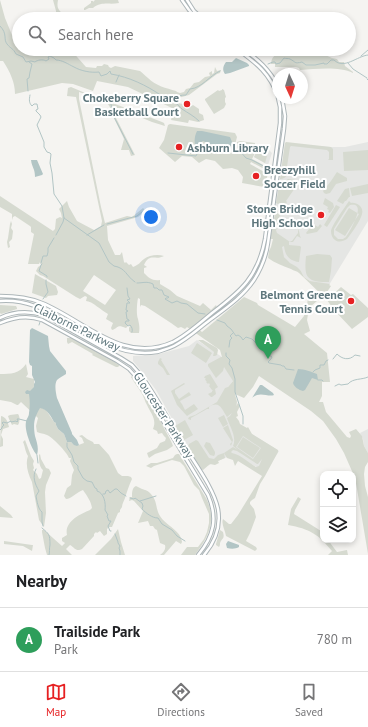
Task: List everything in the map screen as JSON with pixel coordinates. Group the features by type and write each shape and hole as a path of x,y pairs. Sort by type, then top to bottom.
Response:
{"main road":[{"path":"182,0 191,12"},
{"path":"186,0 195,12"},
{"name":"Claiborne Parkway","path":"246,56 266,73 272,83"},
{"path":"253,56 265,66 272,75"},
{"name":"Claiborne Parkway","path":"0,296 22,297 43,303 114,342 130,347 144,348 164,345 173,342 185,334 240,291 258,264 265,239 280,131 279,104"},
{"name":"Claiborne Parkway","path":"0,301 12,300 42,308 106,344 114,348 130,352 157,352 174,346 186,338 239,297 256,276 263,261 267,248 284,123 283,104"},
{"name":"Gloucester Parkway","path":"0,318 24,312 44,315 121,358 132,365 140,374 196,464 211,491 216,504 218,515 216,533 211,545 204,555"},
{"name":"Gloucester Parkway","path":"0,323 18,317 42,320 124,365 137,378 208,495 214,515 212,531 207,543 198,555"}],"shaded area":[{"path":"0,0 12,35 12,56 76,56 86,67 96,68 97,66 102,66 104,64 111,68 115,66 140,71 154,83 180,93 190,88 194,83 210,76 209,73 212,71 212,74 214,73 215,67 217,71 221,70 220,73 189,95 178,98 175,103 176,104 183,104 187,108 193,105 199,109 199,113 203,115 204,120 198,122 189,120 188,123 171,120 174,109 128,87 97,81 93,91 73,84 62,83 15,94 10,73 3,61 0,61"},
{"path":"53,0 58,0 58,7 61,12 56,11"},
{"path":"95,0 118,0 119,3 103,4 84,10 84,8 91,3 91,1 93,2"},
{"path":"274,56 327,56 337,59 339,62 344,62 345,66 353,73 341,69 308,70 308,68 296,67 275,67 275,64 271,64"},
{"path":"236,58 247,63 249,66 225,74 223,68 226,62 232,62"},
{"path":"71,87 97,98 79,92 79,99 105,223 127,216 132,217 143,208 146,211 138,217 107,226 108,240 115,255 120,255 122,252 124,262 129,265 131,264 133,267 148,257 156,255 164,256 148,259 144,265 147,267 144,268 144,273 151,279 160,280 160,284 177,296 200,306 203,303 211,310 216,305 217,308 195,326 202,332 244,297 257,303 295,327 304,316 305,309 309,308 307,320 310,331 304,334 327,353 330,382 322,382 322,396 319,402 323,402 326,412 347,437 350,438 351,436 349,432 356,429 362,436 364,446 368,453 368,462 365,467 364,474 368,497 368,554 356,484 356,471 352,471 336,439 323,421 311,411 259,376 253,387 244,398 235,394 237,402 236,406 238,403 240,406 237,412 238,416 236,417 240,424 247,428 248,427 252,434 278,450 278,452 260,484 255,498 250,502 256,517 246,541 257,549 255,551 226,536 223,519 231,524 262,476 238,461 235,466 233,460 227,458 224,453 233,447 238,450 233,446 234,436 227,418 232,413 227,417 218,405 213,405 209,407 209,409 191,418 191,420 188,419 189,417 217,402 225,388 228,387 233,381 224,367 223,371 216,378 208,366 208,364 222,357 220,350 187,327 185,329 181,327 178,328 145,306 141,305 140,307 140,299 138,298 137,317 139,333 131,333 129,331 129,325 126,328 119,326 112,330 111,328 113,323 106,319 108,314 86,301 87,297 85,296 80,299 40,275 36,271 41,265 40,262 39,264 28,264 34,234 31,232 30,226 15,216 12,220 12,214 0,207 0,196 53,231 55,229 56,219 60,217 62,218 59,209 67,201 77,221 94,230 101,226 102,221 76,97 67,96 68,88","holes":["94,275 116,290 105,305 83,291","243,436 261,448 253,459 236,447","233,450 257,464 262,459 259,466 256,467 232,453 231,452"]},
{"path":"222,89 224,90 226,97 226,104 224,108 214,114 205,99"},
{"path":"100,99 162,122 165,126 121,109 115,116 135,155 131,156 129,150 121,150 124,139 108,104 99,100"},
{"path":"170,124 235,133 237,137 235,150 237,142 255,143 255,153 252,159 271,169 270,172 251,162 250,164 268,174 264,187 242,183 243,177 238,170 232,168 223,169 215,161 206,159 199,163 192,157 182,156 175,162 159,148 164,140 168,125"},
{"path":"197,131 230,137 234,147 221,150 203,141 196,149 195,136"},
{"path":"286,142 331,147 333,149 333,160 328,160 329,152 327,150 291,146 286,173 287,175 285,178 280,179"},
{"name":"Stone Bridge High School","path":"368,142 368,221 329,285 310,281 304,277 301,271 288,262 283,256 273,226 285,144 345,147"},
{"path":"260,146 272,153 268,165 254,157"},
{"path":"368,150 368,170 344,171 343,152"},
{"path":"257,151 267,156 265,163 254,157"},
{"path":"31,160 37,160 43,174 42,175 35,177"},
{"path":"337,172 347,178 347,181 336,184 330,193 324,193 323,191"},
{"path":"288,179 295,180 297,185 286,201 285,206 290,207 289,209 287,207 286,210 276,203 279,186"},
{"path":"368,184 368,193 352,196 350,188"},
{"path":"349,188 350,197 343,204 337,201 345,189"},
{"path":"325,198 333,203 334,207 330,213 327,209 328,207 323,204"},
{"path":"349,201 351,203 358,204 361,207 362,214 358,223 347,239 338,241 333,238 331,231 336,220","holes":["350,205 355,205 358,207 358,212 354,223 346,237 343,239 338,239 334,235 334,229 347,208"]},
{"path":"336,205 340,207 327,227 324,225"},
{"path":"349,208 359,214 345,236 335,230"},
{"path":"276,209 280,209 282,211 279,219 280,225 276,230 277,233 290,242 289,245 301,247 299,262 288,257 284,246 282,247 284,257 297,267 304,277 310,281 330,284 329,285 331,286 325,295 322,295 298,272 268,258 273,239 270,239"},
{"path":"11,221 11,228 13,231 12,239 9,242 10,247 8,248 7,242"},
{"path":"313,224 318,227 320,224 322,226 317,232 307,234 306,233"},
{"path":"298,229 301,238 297,236 293,242 290,242 298,233"},
{"path":"317,254 330,255 332,258 329,282 315,281 308,277 306,273 306,256"},
{"path":"35,274 56,286 58,292 57,295 48,296 46,298 32,293"},
{"path":"341,287 351,295 353,294 368,308 368,317 352,329 334,310 327,300"},
{"path":"311,295 317,301 310,307 308,306 307,302"},
{"path":"0,305 16,306 17,309 1,314"},
{"path":"32,328 48,336 50,351 66,371 66,374 56,382 56,394 72,434 79,445 77,446 71,442 67,442 64,434 58,429 52,417 45,410 40,408 36,415 34,425 38,448 37,455 29,440 26,430 26,421 29,414 30,402 29,394 26,394 25,392 27,390 30,391 34,387 35,382 32,375 32,366 29,362 30,330"},
{"path":"67,338 72,338 120,365 116,367 92,355 93,354 72,342 68,344"},
{"path":"197,340 224,359 224,366 233,380 228,387 234,394 237,404 230,420 279,451 265,472 234,454 200,469 156,390 133,361 133,356 155,355 189,346"},
{"path":"198,340 203,340 217,348 217,355 213,356 214,352"},
{"path":"197,343 212,353 206,363 191,353"},
{"path":"160,358 162,359 161,360 170,375 167,375 163,368 158,364"},
{"path":"26,364 28,374 26,377 34,379 34,387 42,408 46,410 56,423 58,429 64,434 67,442 71,442 74,445 84,443 82,438 79,436 82,435 94,444 99,444 109,455 118,473 122,476 131,477 132,479 120,512 118,513 112,527 107,529 107,534 104,536 100,531 97,533 96,532 80,550 70,545 66,549 72,555 47,555 42,532 42,530 44,530 62,546 65,543 62,541 62,538 67,535 70,522 92,508 90,501 83,490 68,499 64,496 67,488 71,485 74,470 70,461 71,458 69,458 68,455 49,436 37,432 36,426 38,418 21,402 17,405 0,400 0,374 18,372"},
{"path":"298,369 317,374 318,380 312,378 305,390 303,391 298,389 293,383"},
{"path":"210,374 218,387 215,389 216,394 212,397 208,394 213,390 209,386 209,383 208,384 206,382 206,378 204,378"},
{"path":"132,376 153,407 173,446 149,458 147,453 157,448 160,443 165,441 166,438 162,433 158,434 157,431 153,429 153,417 143,395 131,377"},
{"path":"184,383 185,384 175,390 175,393 179,399 189,392 191,395 180,401 181,403 185,410 194,404 198,409 187,416 177,405 171,391"},
{"path":"260,385 274,395 256,395 252,398"},
{"path":"18,414 20,419 18,425 12,425 8,416"},
{"path":"224,415 228,424 223,427 218,418"},
{"path":"1,416 4,417 9,427 3,429 1,435 3,439 3,446 0,447"},
{"path":"185,420 193,435 183,440 175,426"},
{"path":"228,425 233,440 231,446 230,444 232,442 223,428"},
{"path":"368,429 368,453 360,433"},
{"path":"243,437 260,448 253,458 237,447"},
{"path":"25,440 34,461 33,470 39,479 41,478 43,470 40,463 40,454 46,468 49,469 51,473 45,492 46,513 44,527 39,520 32,482 27,469 28,456 23,442"},
{"path":"196,440 209,458 214,459 218,455 224,453 225,458 218,461 219,463 215,465 210,464 203,470 200,469 188,447 189,444"},
{"path":"206,442 210,443 215,452 214,456 210,455 204,446"},
{"path":"179,454 206,498 211,514 208,535 195,555 181,555 187,547 198,547 207,532 209,514 199,490 194,485 184,466 180,462 172,460 151,468 146,466 151,463 157,463 173,458"},
{"path":"136,486 147,491 153,496 160,516 179,534 181,538 181,544 176,541 164,555 160,555 163,553 165,545 160,543 157,530 153,526 150,526 148,521 138,523 143,511 134,501 129,501 130,497 132,497 133,489"},
{"path":"298,497 301,499 294,514 320,530 320,538 302,528 288,525 291,509"},
{"path":"0,506 11,515 13,518 0,517"},
{"path":"118,529 125,555 95,555 111,539"},
{"path":"220,530 223,532 224,536 219,547 216,544"},
{"path":"4,541 33,545 32,551 23,546 4,544"},
{"path":"228,541 239,545 239,547 233,549 227,548 226,544"},
{"path":"325,543 330,543 337,552 347,550 348,555 328,555 332,551"}],"waterway":[{"path":"0,26 4,31 7,44 12,49"},
{"path":"361,56 368,50"},
{"path":"268,64 273,62 276,64 280,63 284,58 296,63 302,62 306,65 327,64 331,60 342,64 368,55"},
{"path":"21,56 26,62 46,61 50,56"},
{"path":"50,56 80,70 99,72 101,76 110,71 111,74 131,79 177,104 199,121"},
{"path":"28,91 27,79 29,78 32,64 29,62"},
{"path":"348,63 353,69 367,78"},
{"path":"173,99 186,95 190,89 202,84 220,71"},
{"path":"116,82 119,75"},
{"path":"30,95 30,104 32,106 37,104 38,109 36,111 41,117 37,125 44,142 44,147 47,152 51,154 50,163 54,194 62,206 64,218 99,243 109,262 124,270 135,282"},
{"path":"111,104 113,115 133,154"},
{"path":"168,153 196,156 196,149"},
{"path":"238,149 246,158 271,170"},
{"path":"107,224 137,216 142,212"},
{"path":"56,235 64,218"},
{"path":"87,235 104,225"},
{"path":"41,263 43,256 47,256 48,248 54,238"},
{"path":"42,264 39,271 47,277"},
{"path":"43,299 48,292 46,280"},
{"path":"137,283 151,283 153,284 154,288 162,290 164,295 169,297 165,299 172,303 177,301 187,304 198,313 205,314"},
{"path":"127,288 130,299 127,300 130,303 127,303 126,310 128,311 126,312 127,319 129,321 126,321 125,323 128,326 131,326 132,332"},
{"path":"217,320 225,323 236,336 238,335 243,340 246,337 252,339 257,344"},
{"path":"229,347 230,340 232,338 230,336 233,333"},
{"path":"258,345 272,357 268,362 269,363 281,365 286,369 294,370"},
{"path":"226,353 226,356 230,360 229,364 232,368 235,379 235,392 243,416 243,424"},
{"path":"333,359 337,354 346,359 355,355 360,356"},
{"path":"313,372 320,368 320,365 324,365 328,360"},
{"path":"335,386 339,384 348,384 352,381 368,377"},
{"path":"318,380 323,381"},
{"path":"0,430 4,425 2,423 3,422 17,422 17,419 27,421"},
{"path":"67,443 67,447 83,478 92,482 97,491 103,496 105,501 105,510 109,521 111,521 108,526 111,531"},
{"path":"37,455 38,463"},
{"path":"36,469 34,480 39,491 36,496 42,512 43,526"},
{"path":"103,494 105,494 108,490 110,493 117,489 126,496"},
{"path":"140,501 156,496"},
{"path":"130,498 135,498 142,503 142,509 145,512 158,518 162,524 185,541"},
{"path":"42,528 48,533 49,536 49,555"},
{"path":"115,534 120,546 120,555"}],"place":[{"name":"Chokeberry Square Basketball Court","path":"187,104"},
{"name":"Ashburn Library","path":"179,147"},
{"name":"Breezyhill Soccer Field","path":"256,176"},
{"name":"Stone Bridge High School","path":"321,215"},
{"name":"Belmont Greene Tennis Court","path":"351,301"},
{"name":"Trailside Park","path":"268,359"}]}
